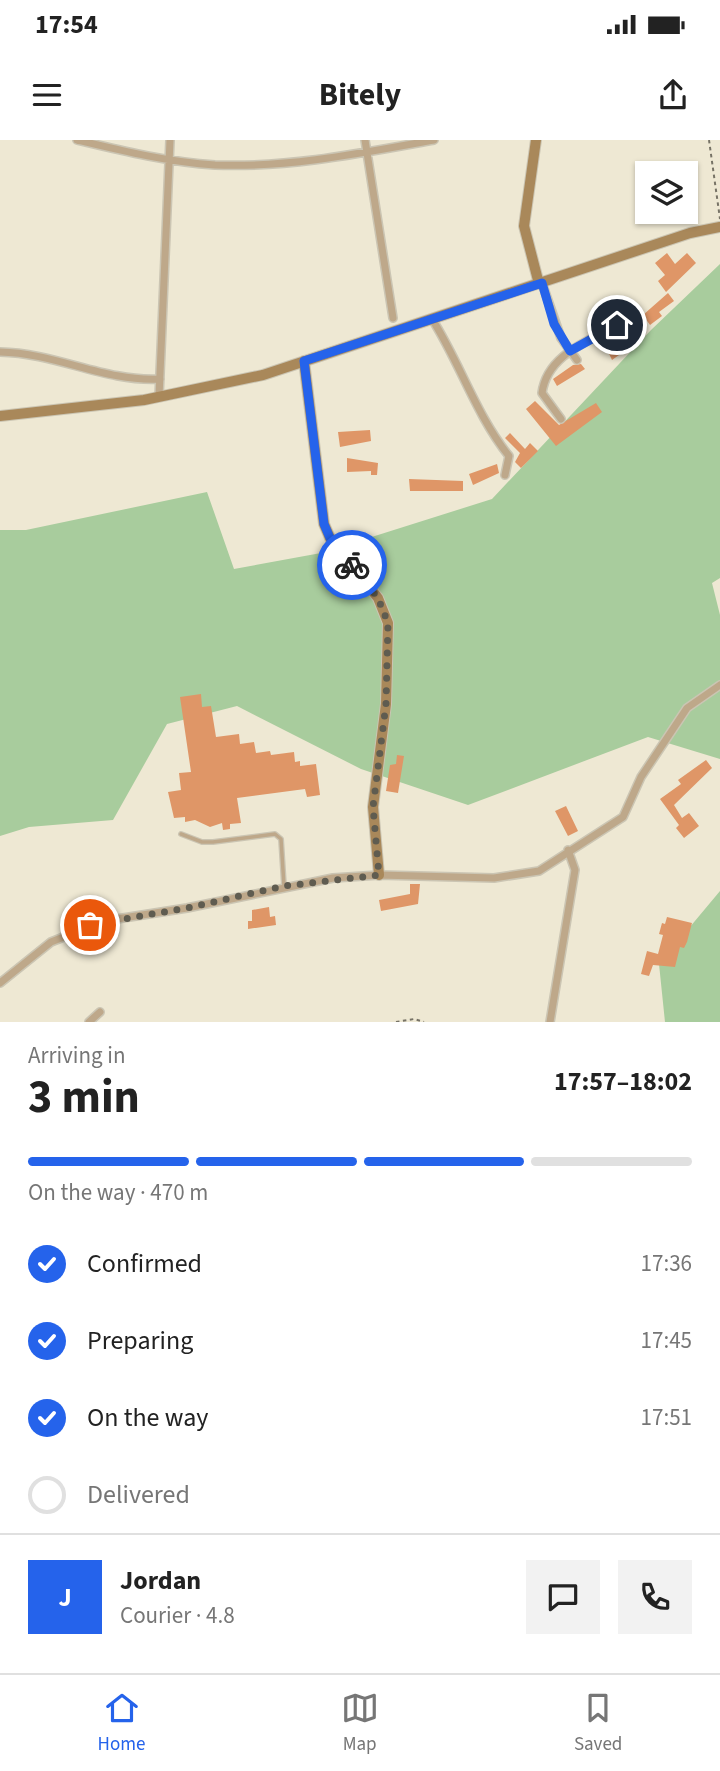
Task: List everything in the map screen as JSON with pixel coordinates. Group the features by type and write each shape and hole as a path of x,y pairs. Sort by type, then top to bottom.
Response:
{"street":[{"path":"77,140 169,160 256,165 367,152 434,140"},
{"path":"159,397 170,140"},
{"path":"365,140 393,318"},
{"path":"536,140 524,226 554,324 578,360"},
{"path":"0,416 159,397 263,375 690,233 720,227"},
{"path":"432,319 456,357 491,430 509,456 505,475"},
{"path":"561,418 543,397 543,383 554,363 617,325"},
{"path":"0,352 47,356 135,380 160,379"},
{"path":"304,361 324,524 330,538 378,598 388,623 386,704 373,807 379,875"},
{"path":"0,983 51,942 76,929 104,921 187,908 284,886 379,875 494,877 527,875 539,871 568,849 623,817 641,777 687,708 720,685"},
{"path":"550,1022 575,870 568,849"},
{"path":"89,1022 100,1012"}],"lane":[{"path":"181,834 202,842 213,842 275,834 281,839 284,886"}],"path":[{"path":"709,140 720,220"},
{"path":"396,1022 414,1019 424,1022"}],"green space":[{"path":"720,264 720,578 712,583 720,615 720,759 648,737 468,805 361,769 237,706 167,724 113,820 29,827 0,836 0,530 26,530 207,492 234,569 321,553 492,499 651,330"},
{"path":"720,891 720,1022 665,1022 659,964"}],"building":[{"path":"667,253 675,264 687,253 696,263 666,292 658,281 665,275 655,263"},
{"path":"668,293 674,301 659,312 662,316 650,325 643,315"},
{"path":"628,327 640,340 612,360 604,343 614,337 616,339"},
{"path":"581,364 585,369 557,386 553,379 573,365"},
{"path":"535,401 559,425 596,403 602,412 556,446 526,409"},
{"path":"370,430 371,441 340,447 338,432"},
{"path":"510,433 525,449 530,443 538,451 521,468 515,462 520,453 505,438"},
{"path":"347,458 378,463 377,475 371,475 371,471 347,472"},
{"path":"497,464 499,473 473,485 469,474"},
{"path":"409,479 463,481 463,491 410,491"},
{"path":"201,694 202,707 211,706 216,737 239,734 240,744 254,742 256,753 270,751 271,755 294,752 295,762 300,761 300,766 316,764 320,795 307,797 305,789 237,798 241,823 230,824 230,829 223,830 222,823 210,827 195,820 185,822 185,817 174,818 168,792 181,790 179,773 191,772 180,697"},
{"path":"397,755 404,756 398,793 386,791 390,765 396,764"},
{"path":"706,760 712,768 674,805 682,818 689,813 699,826 684,838 676,828 679,825 660,799 681,784 678,780"},
{"path":"566,806 578,831 568,836 555,811"},
{"path":"410,884 420,884 418,904 381,911 379,900 410,894"},
{"path":"269,907 270,917 275,916 276,925 248,929 248,921 252,921 252,910"},
{"path":"667,917 692,923 687,942 684,948 680,947 675,967 653,965 649,976 641,974 647,951 658,954 663,935 659,934"}],"way so far":[{"path":"90,925 187,908 284,886 333,878 379,875 373,807 386,704 388,623 378,598 352,565"}],"route":[{"path":"352,565 330,538 324,524 304,361 542,283 554,324 570,351 617,325"}]}
